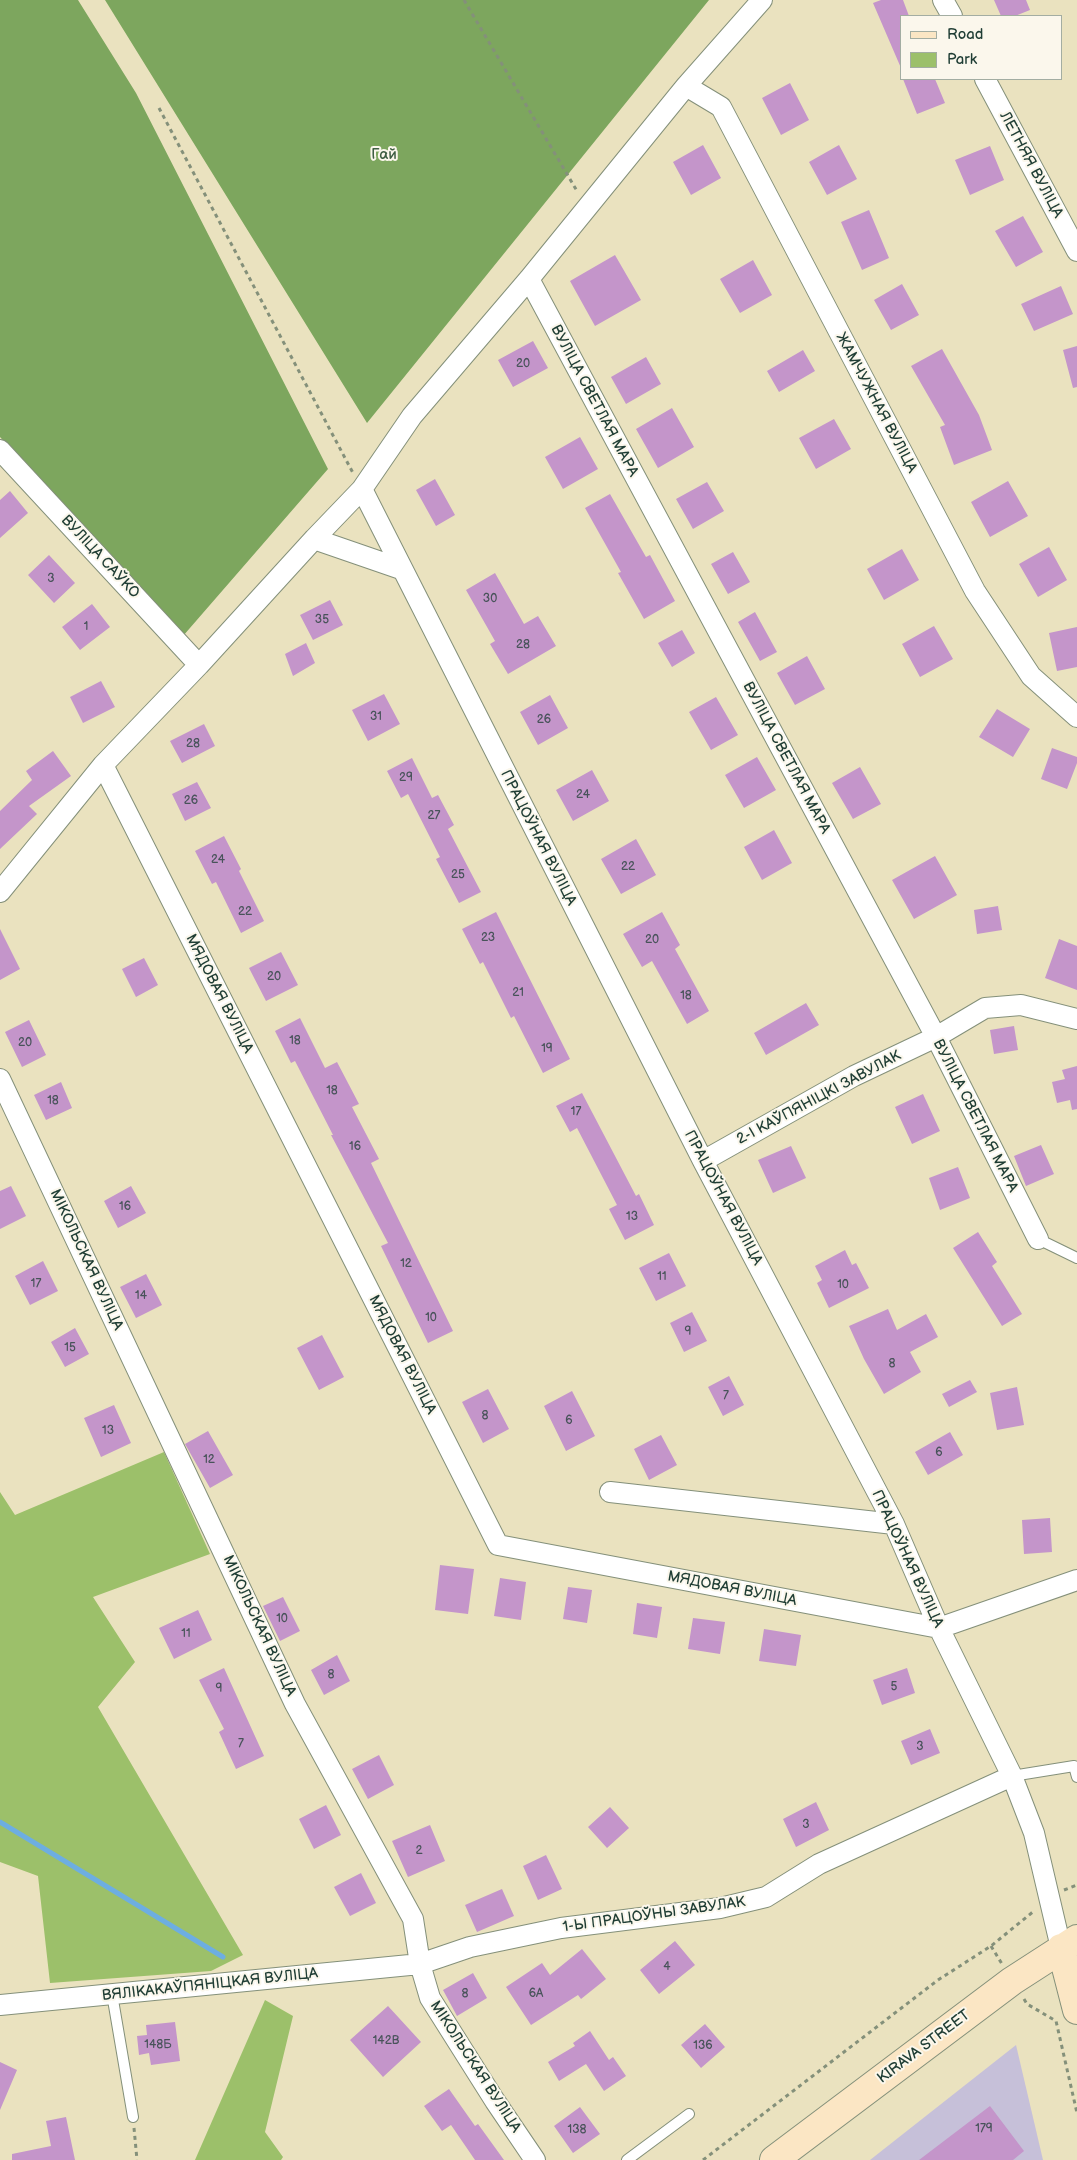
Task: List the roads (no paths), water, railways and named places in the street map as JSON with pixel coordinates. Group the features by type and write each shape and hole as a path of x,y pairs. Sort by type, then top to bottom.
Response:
{"main road":[{"path":"1069,1944 1077,2010"},
{"name":"KIRAVA STREET","path":"774,2160 997,1992 1069,1944"}],"street":[{"path":"0,892 103,765 200,665 362,489 412,416 529,279 686,86 762,0"},
{"path":"943,0 951,15"},
{"name":"ЛЕТНЯЯ ВУЛІЦА","path":"986,80 1077,251"},
{"name":"ЖАМЧУЖНАЯ ВУЛІЦА","path":"686,86 721,107 975,591 1031,676 1077,717"},
{"name":"ВУЛІЦА СВЕТЛАЯ МАРА","path":"529,279 936,1037 1038,1239"},
{"name":"ВУЛІЦА САЎКО","path":"0,450 200,665"},
{"name":"ПРАЦОЎНАЯ ВУЛІЦА","path":"362,489 703,1161 894,1524 939,1628 1012,1776 1034,1833 1051,1898 1069,1944"},
{"path":"314,539 401,569"},
{"name":"МЯДОВАЯ ВУЛІЦА","path":"103,765 498,1544 939,1628"},
{"name":"2-І КАЎПЯНІЦКІ ЗАВУЛАК","path":"703,1161 854,1076 936,1037 985,1008 1021,1005 1077,1019"},
{"name":"МІКОЛЬСКАЯ ВУЛІЦА","path":"0,1079 295,1704 413,1919 420,1964 430,1998 535,2160"},
{"path":"610,1492 894,1524"},
{"path":"939,1628 1077,1580"},
{"name":"1-Ы ПРАЦОЎНЫ ЗАВУЛАК","path":"420,1964 470,1947 561,1928 720,1908 766,1897 819,1864 1012,1776"},
{"name":"ВЯЛІКАКАЎПЯНІЦКАЯ ВУЛІЦА","path":"0,2006 420,1964"}],"lane":[{"path":"1038,1239 1077,1258"},
{"path":"1012,1776 1075,1766 1077,1777"},
{"path":"112,1994 133,2117"},
{"path":"627,2160 689,2114"}],"waterway":[{"path":"0,1822 223,1957"}],"park label":[{"name":"Гай","path":"384,155"}]}
